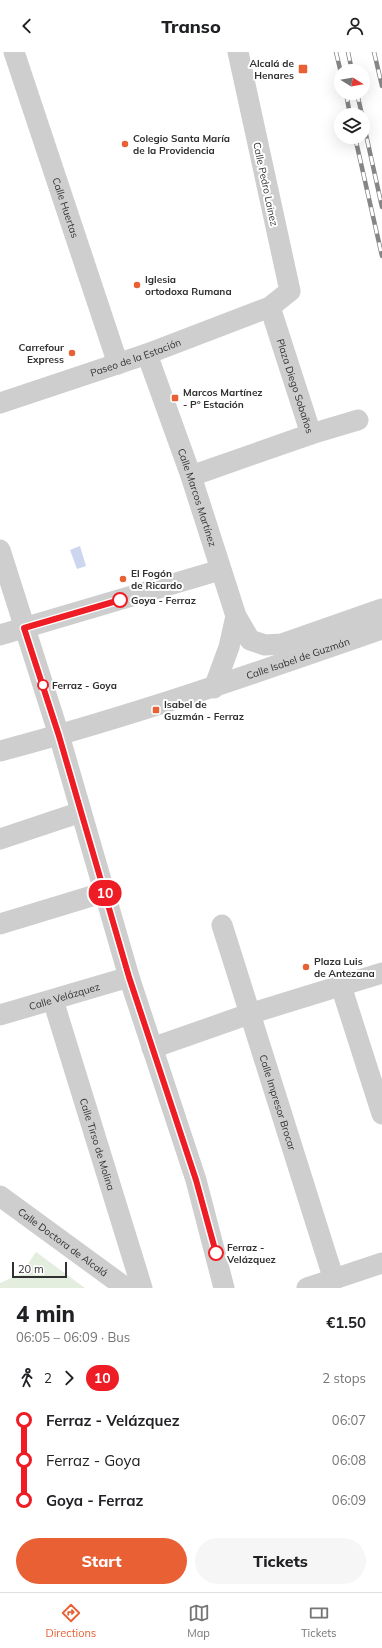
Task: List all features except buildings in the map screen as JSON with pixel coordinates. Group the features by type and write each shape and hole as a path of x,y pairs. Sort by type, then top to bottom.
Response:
{"street":[{"name":"Calle Huertas","path":"14,52 118,364"},
{"name":"Calle Pedro Lainez","path":"238,52 290,291 270,307"},
{"name":"Paseo de la Estación","path":"0,403 147,354 270,307"},
{"name":"Plaza Diego Sobaños","path":"191,476 311,434 270,307"},
{"name":"Calle Marcos Martínez","path":"147,354 191,476 236,616 250,640"},
{"path":"311,434 358,420"},
{"path":"0,550 59,736 129,977 196,1180 224,1288"},
{"path":"0,635 220,570"},
{"name":"Calle Isabel de Guzmán","path":"250,640 265,645 282,644 382,609"},
{"path":"214,688 229,647 236,616"},
{"name":"Calle Isabel de Guzmán","path":"0,751 59,736 214,688 382,629"},
{"path":"0,839 81,812"},
{"path":"0,924 105,892"},
{"name":"Calle Impresor Brocar","path":"222,925 334,1280"},
{"path":"152,1048 249,1014 382,973"},
{"name":"Calle Velázquez","path":"0,1015 129,977"},
{"path":"341,986 382,1114"},
{"name":"Calle Tirso de Molina","path":"53,1000 142,1288"},
{"name":"Calle Doctora de Alcalá","path":"0,1196 126,1288"},
{"path":"307,1288 382,1263"}],"green space":[{"path":"36,1252 85,1288 0,1288 0,1283 22,1273"}],"water":[{"path":"80,546 86,566 77,569 70,550"}],"railway":[{"path":"336,52 339,64"},
{"path":"348,52 351,64"},
{"path":"374,52 382,86"},
{"path":"347,100 349,108"},
{"path":"359,100 360,108"},
{"path":"357,144 382,256"},
{"path":"368,144 382,207"}],"bus line":[{"name":"10","path":"120,600 24,628 59,736 129,977 196,1180 216,1253"}],"place":[{"name":"Alcalá de Henares","path":"303,69"},
{"name":"Colegio Santa María de la Providencia","path":"125,144"},
{"name":"Iglesia ortodoxa Rumana","path":"137,285"},
{"name":"Carrefour Express","path":"72,353"},
{"name":"Marcos Martínez - Pº Estación","path":"175,398"},
{"name":"El Fogón de Ricardo","path":"123,579"},
{"name":"Goya - Ferraz","path":"120,600"},
{"name":"Ferraz - Goya","path":"43,685"},
{"name":"Isabel de Guzmán - Ferraz","path":"156,710"},
{"name":"Plaza Luis de Antezana","path":"306,967"},
{"name":"Ferraz - Velázquez","path":"216,1253"}]}
